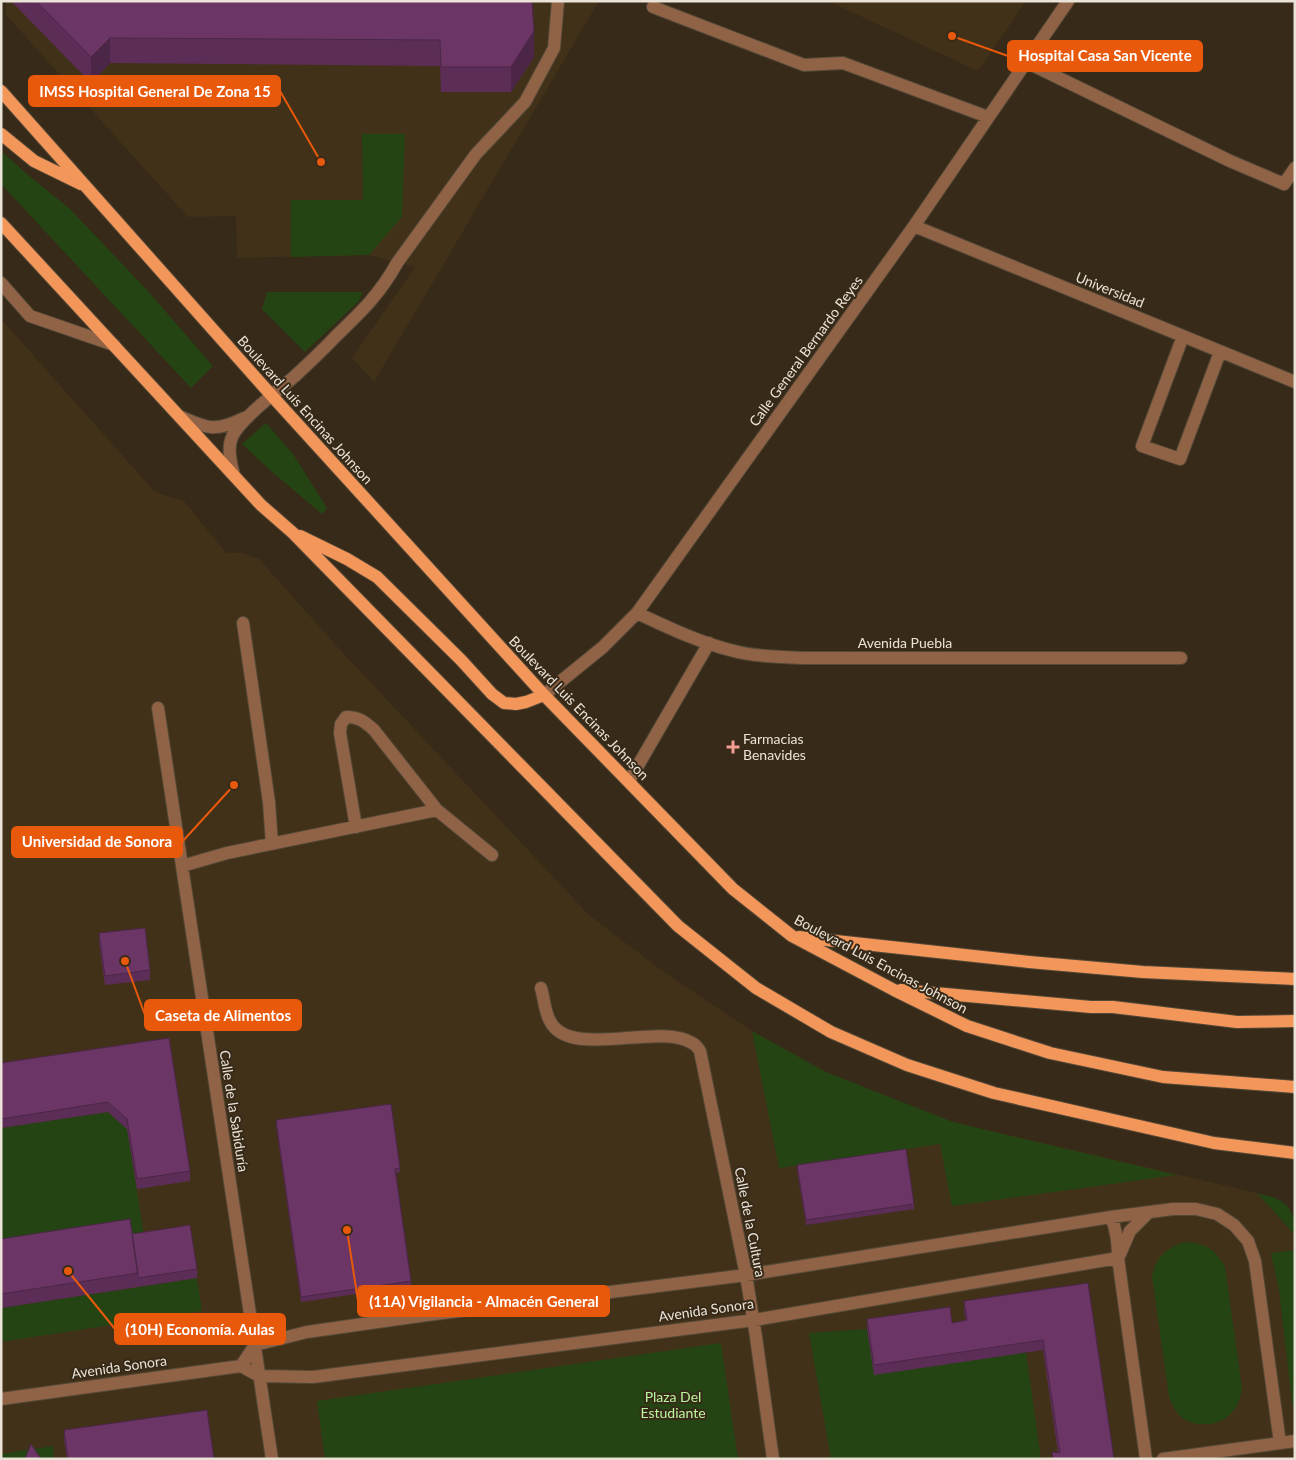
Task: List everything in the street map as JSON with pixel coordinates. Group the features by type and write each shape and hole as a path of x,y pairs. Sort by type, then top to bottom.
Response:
{"main road":[{"name":"Boulevard Luis Encinas Johnson","path":"1,91 272,396 544,695 733,890 792,936 894,990 968,1026 1050,1053 1163,1077 1295,1087"},
{"path":"1,134 34,161 88,188"},
{"path":"1,223 261,505 278,522 293,533 678,926 756,988 831,1032 907,1065 994,1093 1214,1143 1295,1153"},
{"path":"293,533 340,555 376,576 461,660 492,694 504,703 516,704 544,695"},
{"path":"792,936 1029,962 1143,972 1295,979"},
{"path":"894,990 1091,1007 1114,1007 1237,1022 1295,1021"}],"street":[{"path":"554,48 558,1"},
{"path":"234,475 230,447 232,437 241,425 304,368 371,301 476,154 525,102 554,48 566,1"},
{"name":"Calle General Bernardo Reyes","path":"544,695 603,647 637,614 914,226 1068,1"},
{"path":"653,7 804,65 843,63 988,117"},
{"path":"1026,62 1230,161 1290,186 1295,168"},
{"name":"Universidad","path":"914,226 1295,382"},
{"path":"1,283 30,316 114,345"},
{"path":"1183,336 1142,446 1180,459 1220,352"},
{"path":"180,417 202,426 216,428 229,425 244,418 272,396"},
{"name":"Avenida Puebla","path":"637,614 697,640 730,650 764,656 798,658 1181,658"},
{"path":"243,623 269,802 272,844"},
{"path":"629,781 709,643"},
{"name":"Calle de la Sabiduría","path":"158,708 272,1459"},
{"path":"356,827 340,733 341,724 346,717 355,717 374,730 438,810 492,854"},
{"path":"182,866 227,853 438,810"},
{"name":"Calle de la Cultura","path":"541,988 550,1022 560,1034 572,1038 592,1040 671,1037 692,1043 700,1051 746,1275 773,1459"},
{"path":"242,1366 255,1345 307,1332 746,1275 1111,1217 1174,1209 1196,1209 1217,1214 1234,1225 1248,1241 1256,1261 1280,1443"},
{"path":"1118,1258 1130,1231 1149,1212"},
{"path":"1111,1217 1117,1237 1118,1258 1146,1459"},
{"name":"Avenida Sonora","path":"1,1399 242,1366 260,1376 313,1377 754,1320 1118,1258"},
{"path":"1163,1459 1295,1441"}],"shaded area":[{"path":"6,1 599,1 374,382 352,358 415,267 369,255 237,258 236,216 188,217 6,15"},
{"path":"828,1 1026,1 978,71"},
{"path":"1,319 155,492 184,501 226,553 243,553 259,559 344,654 590,916 664,972 752,1031 826,1072 953,1122 1257,1193 1295,1235 1295,1459 1,1459"}],"green space":[{"path":"362,134 405,134 402,217 369,255 291,257 291,200 363,200"},
{"path":"1,151 69,208 146,289 213,366 191,388 1,184"},
{"path":"267,292 363,292 359,301 305,352 262,309"},
{"path":"266,423 293,454 327,508 322,514 242,444"},
{"path":"752,1031 826,1072 953,1122 1177,1175 952,1206 940,1144 779,1168"},
{"path":"108,1112 127,1129 145,1241 1,1253 1,1128"},
{"path":"1257,1193 1274,1198 1286,1205 1293,1217 1295,1235"},
{"path":"1184,1242 1204,1245 1209,1248 1217,1255 1225,1267 1242,1388 1236,1408 1223,1420 1209,1424 1194,1423 1181,1417 1175,1410 1169,1397 1152,1277 1156,1264 1162,1255"},
{"path":"1295,1250 1295,1411 1292,1403 1279,1290 1271,1253"},
{"path":"197,1278 202,1311 1,1342 1,1308"},
{"path":"867,1329 1026,1352 1041,1459 831,1459 809,1333"},
{"name":"Plaza Del Estudiante","path":"721,1343 738,1459 325,1459 317,1401"},
{"path":"53,1446 54,1459 1,1459 1,1454"}],"building":[{"path":"36,1 532,1 534,31 511,67 441,67 440,40 110,38 91,57"},
{"path":"145,928 150,970 105,976 99,933"},
{"path":"169,1038 190,1171 137,1179 127,1119 108,1102 1,1119 1,1063"},
{"path":"391,1104 400,1168 395,1169 411,1281 301,1297 276,1120"},
{"path":"906,1149 914,1204 806,1220 797,1165"},
{"path":"130,1219 138,1273 1,1294 1,1239"},
{"path":"190,1225 197,1269 138,1278 132,1234"},
{"path":"1088,1283 1114,1459 1053,1459 1052,1452 1060,1453 1043,1340 874,1365 867,1319 950,1307 952,1323 967,1320 964,1301"},
{"path":"207,1410 214,1459 68,1459 64,1430"},
{"path":"31,1444 41,1459 25,1459"}],"place":[{"name":"Hospital Casa San Vicente","path":"952,36"},
{"name":"IMSS Hospital General De Zona 15","path":"321,162"},
{"name":"Farmacias Benavides","path":"733,747"},
{"name":"Universidad de Sonora","path":"234,785"},
{"name":"Caseta de Alimentos","path":"125,961"},
{"name":"(11A) Vigilancia - Almacén General","path":"347,1230"},
{"name":"(10H) Economía. Aulas","path":"68,1271"}]}
